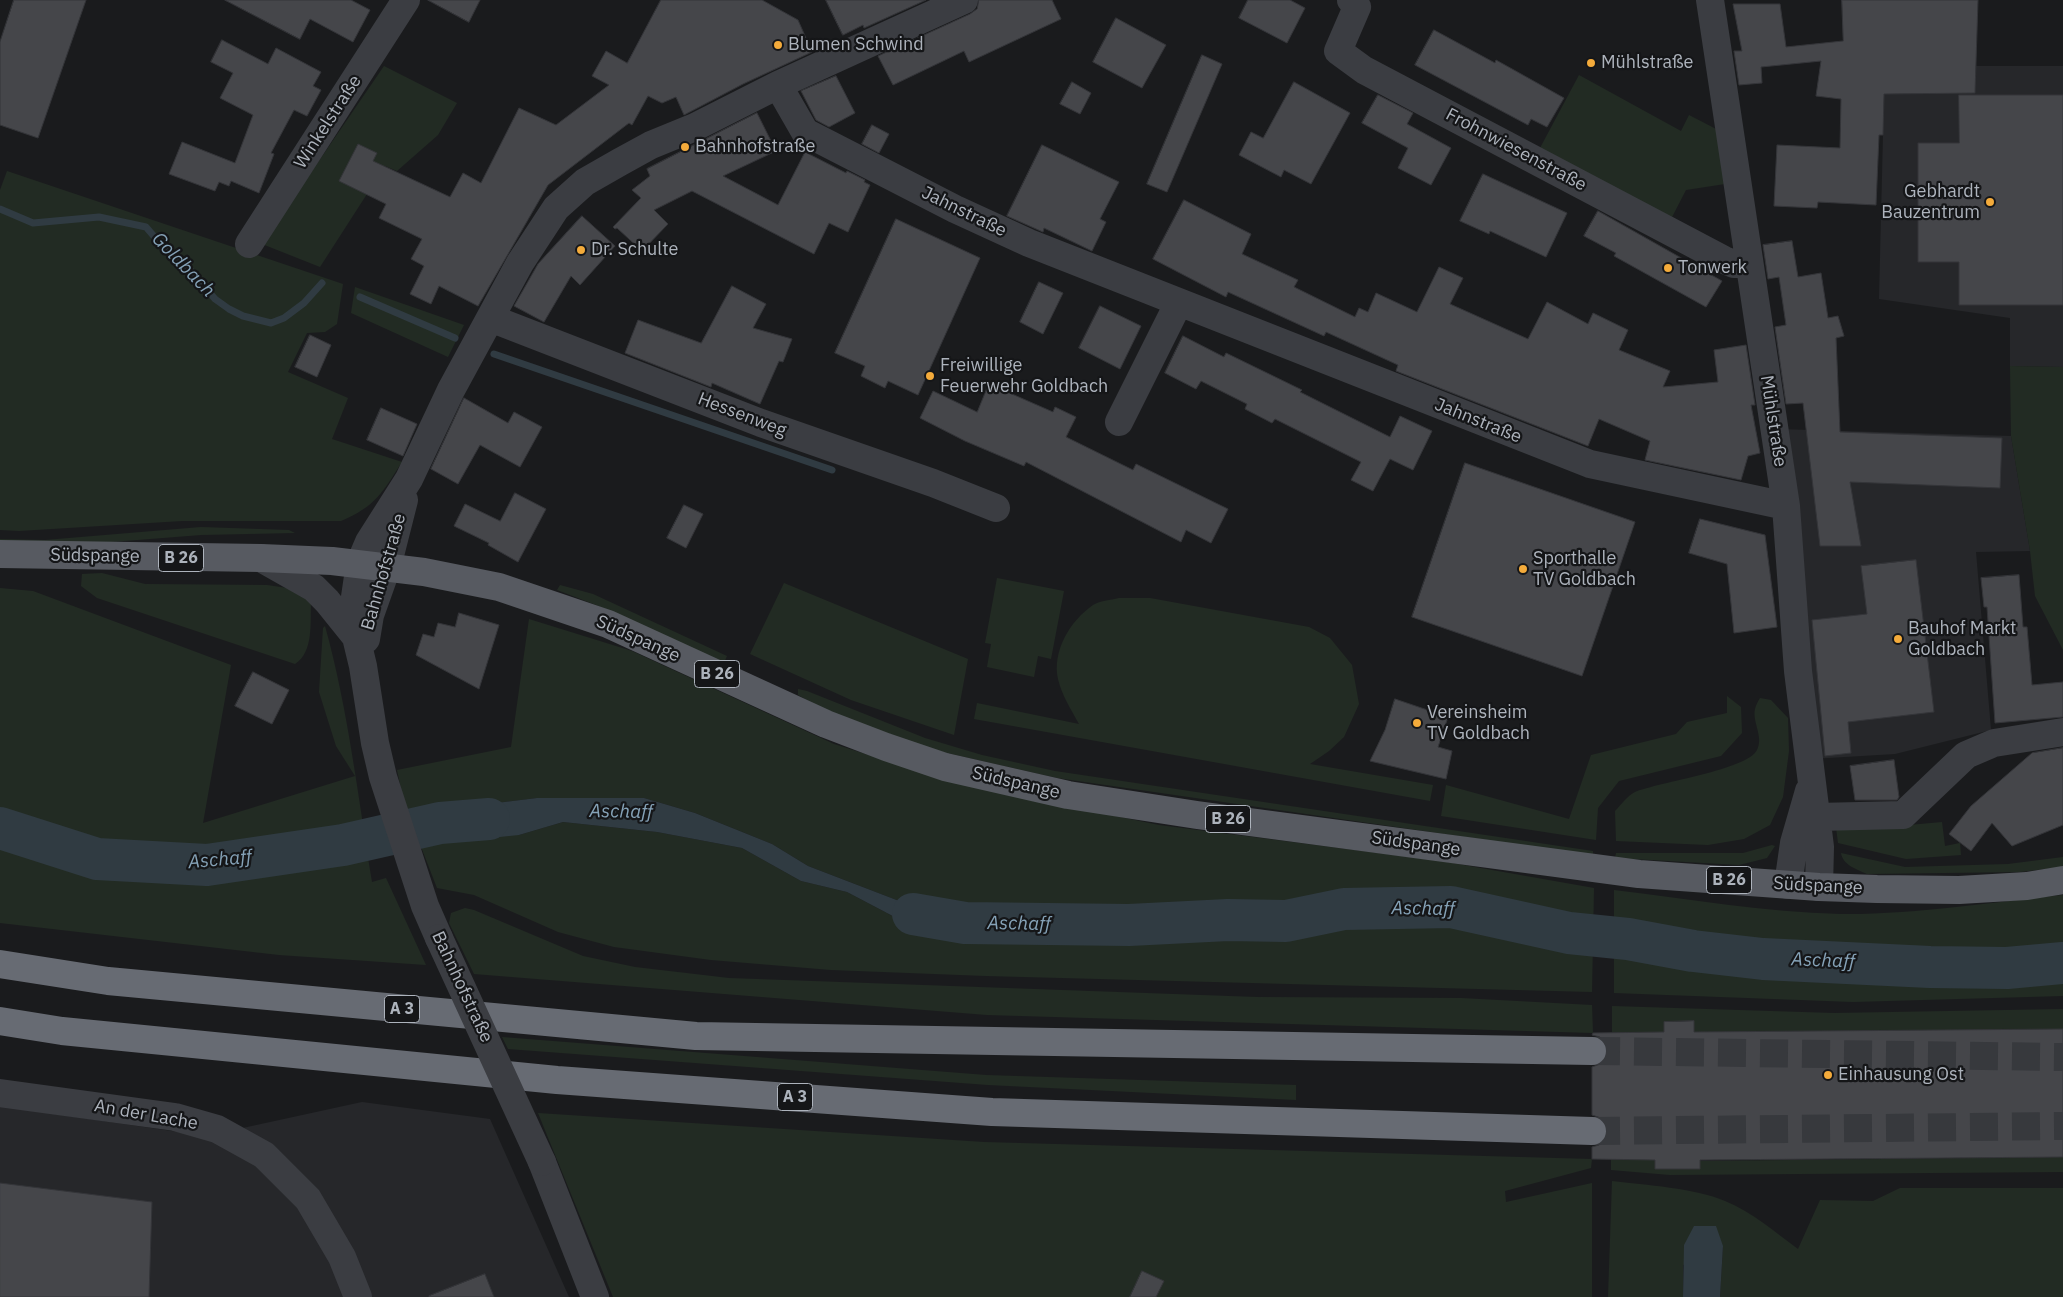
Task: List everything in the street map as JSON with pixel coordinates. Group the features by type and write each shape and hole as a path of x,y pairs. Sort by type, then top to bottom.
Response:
{"highway":[{"name":"A 3","path":"0,964 108,982 696,1036 1592,1051"},
{"name":"A 3","path":"0,1021 62,1031 557,1080 992,1112 1592,1131"}],"main road":[{"name":"Südspange","path":"0,554 261,558 360,563 454,577 499,587 608,624 826,724 945,767 1068,795 1197,815 1639,874 1819,887 1959,890 2027,886 2063,880"}],"street":[{"name":"Bahnhofstraße","path":"595,1297 542,1162 424,906 374,743 363,666 356,637 355,597 360,563 369,542 409,479 451,390 520,263 556,208 585,182 651,145 695,127 778,84 964,0"},
{"name":"Frohnwiesenstraße","path":"1351,0 1357,7 1338,50 1364,70 1724,260 1734,264 1749,264"},
{"name":"Mühlstraße","path":"1710,0 1786,506 1798,671 1820,847 1819,887"},
{"name":"Winkelstraße","path":"249,244 396,3"},
{"name":"Jahnstraße","path":"778,84 805,132 955,209 1029,243 1590,464 1786,506"},
{"path":"1119,422 1179,302"},
{"name":"Hessenweg","path":"490,318 761,423 934,483 996,508"},
{"name":"Bahnhofstraße","path":"363,666 370,615 387,567 409,479"},
{"name":"Bahnhofstraße","path":"261,558 314,588 356,637"},
{"path":"1817,817 1903,815 1966,756 1994,743 2063,732"},
{"name":"Mühlstraße","path":"1788,885 1794,843 1811,785"},
{"name":"An der Lache","path":"0,1093 175,1117 217,1129 264,1156 308,1199 342,1256 358,1297"}],"shaded area":[{"path":"384,66 457,103 438,135 397,171 385,166 320,267 262,244"},
{"name":"Gebhardt Bauzentrum","path":"1976,66 2063,66 2063,367 2010,366 2010,318 1879,299 1884,94 1975,93"},
{"path":"1579,75 1681,131 1689,115 1718,130 1725,184 1686,190 1671,219 1540,148"},
{"path":"7,171 343,284 337,324 325,332 307,333 288,372 348,398 332,439 402,462 377,498 362,510 341,521 182,521 19,531 0,530 0,190"},
{"path":"355,287 464,325 448,357 351,313"},
{"path":"2010,366 2063,367 2063,650 2035,596 2030,551 2011,436"},
{"name":"Bauhof Markt Goldbach","path":"1776,429 2011,436 2030,551 1976,552 1991,730 1895,754 1811,759"},
{"path":"201,527 289,530 295,533 201,535 99,543 0,545 0,539 45,540"},
{"path":"102,573 145,584 267,585 294,589 311,601 311,627 308,644 301,659 295,664 97,598 81,586 82,574"},
{"path":"997,578 1064,591 1051,659 1038,656 1034,677 987,667 991,644 985,643"},
{"path":"784,583 968,659 954,735 851,700 750,654"},
{"path":"560,585 593,594 727,656 723,665 596,605 557,590"},
{"path":"0,588 33,591 231,665 203,823 355,776 336,746 319,692 323,628 325,626 346,721 357,785 372,882 386,878 426,965 279,955 0,923"},
{"path":"1119,598 1150,598 1309,627 1330,638 1352,665 1359,704 1344,737 1329,751 1310,764 1433,785 1430,801 974,719 977,703 1079,724 1064,697 1058,679 1057,668 1060,648 1070,628 1093,605"},
{"path":"529,619 632,651 834,744 961,784 1159,825 1441,861 1594,888 1592,992 986,976 831,970 711,960 614,947 558,932 474,895 437,888 404,803 397,770 511,747","holes":["537,798 644,798 695,813 772,844 808,866 907,904 953,913 988,934 906,923 847,892 801,881 742,848 657,832 563,822 519,835 424,812"]},
{"path":"798,689 925,738 982,755 1055,771 1593,851 1593,857 1057,778 925,748 838,717 798,695"},
{"path":"1727,696 1741,707 1742,733 1721,756 1619,781 1598,808 1596,840 1441,816 1446,785 1569,819 1591,755 1676,734 1687,722 1727,713"},
{"path":"1760,698 1771,700 1788,718 1789,751 1783,797 1770,825 1744,839 1708,845 1616,841 1615,811 1635,792 1701,775 1737,764 1750,757 1759,745 1755,709"},
{"path":"1942,822 1945,846 1960,843 1961,855 1906,859 1838,843 1836,827 1876,828"},
{"path":"1772,845 1775,846 1767,858 1739,865 1615,858 1616,853 1743,853"},
{"path":"1841,853 1905,867 2008,864 2063,857 2063,867 2020,872 1867,874 1847,864"},
{"path":"1614,890 1755,908 1840,914 1924,910 2063,895 2063,996 1853,1002 1614,993","holes":["1796,953 1877,959 1792,960"]},
{"path":"465,908 474,910 583,956 635,967 729,978 1257,997 1461,998 1592,1005 1593,1033 987,1015 474,974 449,923 451,913"},
{"path":"1612,1006 1834,1013 2063,1009 2063,1029 1694,1032 1694,1021 1664,1022 1664,1032 1612,1032"},
{"path":"502,1037 986,1075 1296,1085 1296,1100 988,1085 508,1049"},
{"path":"362,1102 490,1119 569,1297 0,1297 0,1106 206,1136"},
{"path":"538,1113 984,1142 1592,1159 1591,1168 1505,1191 1506,1202 1592,1183 1592,1297 613,1297"},
{"path":"2063,1157 2063,1172 1670,1175 1611,1170 1611,1159 1655,1160 1655,1169 1699,1169 1700,1161"},
{"path":"1612,1181 1685,1190 1725,1201 1754,1217 1798,1249 1820,1200 1873,1201 1900,1188 2063,1188 2063,1297 1720,1297 1723,1246 1683,1265 1683,1297 1608,1297"}],"water":[{"path":"537,798 644,798 695,813 772,844 808,866 907,904 953,913 989,935 906,923 847,892 801,881 742,848 657,832 563,822 519,835 441,843 423,812"},
{"path":"1796,953 1877,959 1901,957 1909,974 1788,969"},
{"path":"1694,1226 1716,1226 1723,1246 1720,1297 1683,1297 1684,1245"}],"building":[{"path":"14,0 86,0 38,138 0,125 0,42"},
{"path":"225,0 351,0 370,10 353,42 310,19 300,39"},
{"path":"428,0 480,0 469,22"},
{"path":"661,0 762,0 798,20 812,52 743,84 684,115 676,97 662,103 648,96 632,125 629,123 548,185 478,306 439,286 431,304 410,294 424,266 411,259 422,239 379,218 386,204 339,181 358,144 377,153 373,161 450,197 463,173 481,183 519,108 556,125 609,85 592,76 606,51 627,63"},
{"path":"826,0 926,0 864,28 863,25 843,35"},
{"path":"979,0 1052,0 1061,19 969,62 964,51 893,85 878,56 970,14 977,9"},
{"path":"1248,0 1290,0 1305,8 1287,43 1239,18"},
{"path":"1842,0 1978,0 1975,93 1884,94 1883,135 1879,135 1876,205 1818,202 1817,208 1774,206 1777,145 1840,148 1841,99 1816,96 1821,61 1761,67 1762,83 1739,85 1734,51 1742,51 1733,4 1780,4 1786,47 1843,41"},
{"path":"1116,18 1166,45 1142,88 1093,62"},
{"path":"1434,30 1495,63 1496,60 1564,98 1547,127 1531,119 1528,125 1415,65"},
{"path":"222,40 268,64 276,48 321,72 313,86 321,90 307,116 294,110 271,153 274,154 259,193 231,181 229,186 219,182 215,191 169,174 182,142 235,163 253,115 220,98 233,73 211,62"},
{"path":"1202,55 1222,64 1167,192 1147,184"},
{"path":"836,76 855,113 829,127 816,120 801,91"},
{"path":"1072,82 1091,93 1080,114 1060,104"},
{"path":"1294,82 1350,113 1311,184 1284,170 1281,177 1239,155 1251,132 1263,138"},
{"path":"1378,95 1413,113 1407,124 1451,148 1431,185 1398,168 1408,148 1362,123"},
{"name":"Gebhardt Bauzentrum","path":"1959,95 2063,95 2063,305 1959,305 1959,262 1918,262 1918,143 1959,143"},
{"path":"757,113 776,151 723,176 778,205 805,152 846,173 847,171 865,180 864,182 870,185 848,232 829,223 814,254 692,191 654,210 668,224 642,251 617,228 613,227 641,198 632,190 650,176 647,169"},
{"path":"872,125 889,134 879,153 862,144"},
{"path":"1042,145 1119,182 1100,219 1106,222 1092,251 1044,228 1043,232 1007,216"},
{"path":"1483,174 1567,213 1546,257 1490,231 1489,234 1460,221"},
{"path":"1184,200 1251,234 1242,254 1298,280 1294,287 1355,317 1359,308 1368,312 1376,293 1417,312 1439,267 1463,278 1450,304 1528,339 1547,302 1588,324 1593,313 1628,330 1619,350 1670,371 1663,387 1718,382 1714,350 1746,345 1755,405 1751,405 1760,453 1748,456 1741,480 1645,460 1650,441 1599,419 1588,446 1396,371 1398,365 1326,332 1324,336 1228,292 1226,297 1153,259"},
{"name":"Tonwerk","path":"1598,211 1722,281 1706,307 1614,256 1616,253 1584,236"},
{"path":"582,216 615,246 580,285 571,276 544,322 514,306 538,264"},
{"path":"896,219 980,258 918,395 888,381 885,388 861,376 865,366 835,353"},
{"path":"1792,241 1798,277 1821,273 1828,318 1838,316 1844,336 1836,338 1840,432 2002,438 2000,488 1850,482 1861,546 1820,546 1803,403 1786,404 1775,327 1786,325 1779,277 1768,279 1763,245"},
{"path":"1039,282 1063,293 1043,334 1020,322"},
{"path":"732,286 766,304 753,328 792,339 783,362 779,361 760,404 712,383 711,387 625,353 638,320 701,343"},
{"path":"1100,306 1141,326 1120,369 1079,348"},
{"path":"310,335 331,345 317,377 295,367"},
{"path":"1183,336 1224,357 1226,353 1302,390 1300,392 1390,437 1400,416 1432,431 1413,470 1390,459 1373,491 1351,480 1361,462 1275,419 1272,423 1245,409 1247,404 1201,381 1196,389 1165,373"},
{"path":"989,384 1053,412 1055,407 1076,417 1066,437 1133,470 1136,464 1228,509 1211,543 1186,530 1181,542 1026,462 1024,466 965,441 920,418 933,391 977,412"},
{"path":"464,398 508,423 514,412 542,427 520,467 480,445 458,484 431,469"},
{"path":"381,408 417,424 403,456 367,440"},
{"name":"Sporthalle TV Goldbach","path":"1465,463 1635,522 1582,676 1412,617"},
{"path":"515,493 546,509 518,562 488,545 489,543 454,526 465,504 500,521"},
{"path":"684,505 703,514 686,548 667,538"},
{"path":"1700,519 1765,535 1777,627 1734,633 1727,564 1689,553"},
{"path":"1916,560 1934,712 1848,722 1851,753 1825,756 1812,620 1867,614 1861,566"},
{"path":"2019,575 2023,627 2027,627 2032,685 2063,682 2063,717 1995,723 1987,607 1984,607 1981,578"},
{"path":"459,613 499,625 479,689 416,655 423,634 434,637 438,623 455,627"},
{"path":"253,672 289,690 272,724 235,706"},
{"path":"1395,699 1448,717 1438,747 1452,751 1446,779 1370,761 1385,730"},
{"path":"2063,748 2063,825 2012,846 1992,823 1971,851 1949,834 1971,806 2032,753"},
{"path":"1894,760 1899,797 1897,800 1855,800 1850,766"},
{"name":"Einhausung Ost","path":"1694,1021 1694,1032 2063,1029 2063,1157 1700,1160 1700,1169 1655,1169 1655,1160 1592,1159 1592,1147 1599,1145 1605,1140 1608,1131 1606,1124 1601,1118 1592,1115 1592,1067 1600,1064 1605,1059 1608,1051 1600,1037 1592,1035 1593,1033 1664,1032 1664,1022"},
{"path":"0,1183 152,1202 149,1297 0,1297"},
{"path":"1142,1271 1164,1281 1156,1297 1130,1297"},
{"path":"485,1274 494,1297 429,1297 429,1296"}],"waterway":[{"name":"Goldbach","path":"0,209 33,223 99,217 146,227 164,248 191,271 215,299 243,316 271,323 284,318 304,303 322,283"},
{"path":"360,297 455,338"},
{"path":"494,354 832,470"},
{"name":"Aschaff","path":"0,828 97,859 207,865 343,845 440,823 489,819"},
{"name":"Aschaff","path":"913,914 965,923 1129,925 1228,920 1286,921 1344,909 1451,907 1569,933 1628,939 1693,951 1763,959 1930,967 2007,968 2063,963"}],"tunnel":[{"path":"1592,1051 2063,1057"},
{"path":"1592,1131 2063,1126"}],"place":[{"name":"Blumen Schwind","path":"778,45"},
{"name":"Mühlstraße","path":"1591,63"},
{"name":"Bahnhofstraße","path":"685,147"},
{"name":"Gebhardt Bauzentrum","path":"1990,202"},
{"name":"Dr. Schulte","path":"581,250"},
{"name":"Tonwerk","path":"1668,268"},
{"name":"Freiwillige Feuerwehr Goldbach","path":"930,376"},
{"name":"Sporthalle TV Goldbach","path":"1523,569"},
{"name":"Bauhof Markt Goldbach","path":"1898,639"},
{"name":"Vereinsheim TV Goldbach","path":"1417,723"},
{"name":"Einhausung Ost","path":"1828,1075"}]}
